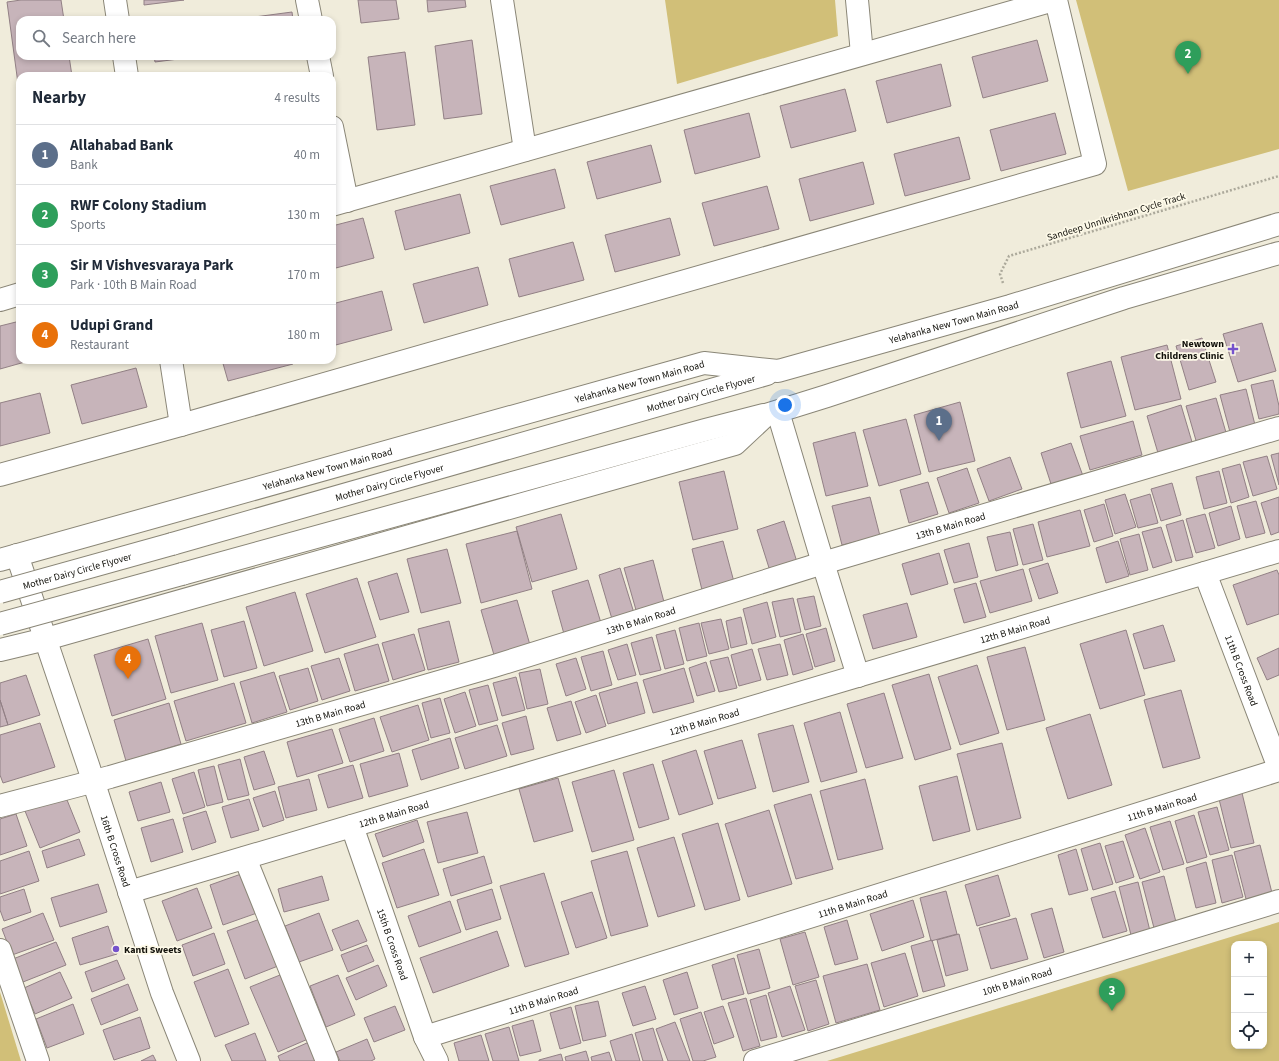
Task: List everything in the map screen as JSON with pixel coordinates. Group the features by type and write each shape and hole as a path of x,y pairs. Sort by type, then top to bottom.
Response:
{"street":[{"path":"115,0 117,16"},
{"path":"307,0 310,16"},
{"path":"502,0 525,150"},
{"path":"857,0 862,54"},
{"path":"0,475 181,425 1095,164 1055,0 339,203 336,170"},
{"path":"125,60 126,72"},
{"path":"319,60 321,72"},
{"name":"Yelahanka New Town Main Road","path":"8,558 704,363 778,371 1010,306 1279,224"},
{"path":"0,624 682,436 772,413 1124,298 1279,253"},
{"path":"0,300 16,295"},
{"path":"172,364 181,425"},
{"name":"Mother Dairy Circle Flyover","path":"0,592 778,371"},
{"path":"772,413 823,563 858,676"},
{"path":"0,650 46,639 735,444 772,413"},
{"name":"13th B Main Road","path":"0,806 93,782 494,666 823,563 1279,428"},
{"name":"12th B Main Road","path":"129,892 1279,551"},
{"name":"16th B Cross Road","path":"8,558 46,639 162,993 189,1061"},
{"name":"11th B Cross Road","path":"1205,573 1279,769"},
{"name":"11th B Main Road","path":"425,1037 1279,769"},
{"name":"15th B Cross Road","path":"352,826 425,1037 437,1061"},
{"path":"245,858 327,1061"},
{"name":"10th B Main Road","path":"755,1061 784,1057 1279,901"},
{"path":"0,950 38,1061"}],"path":[{"name":"Sandeep Unnikrishnan Cycle Track","path":"1010,306 1000,274 1009,256 1279,176"}],"shaded area":[{"path":"665,0 835,0 838,36 677,84"},
{"path":"1076,0 1279,0 1279,149 1128,191"},
{"path":"1279,922 1279,1061 827,1061"},
{"path":"0,992 21,1061 0,1061"}],"building":[{"path":"21,0 61,0 63,16 16,16 16,60 70,60 71,72 16,72 7,2"},
{"path":"144,0 184,0 144,5"},
{"path":"358,0 396,0 399,19 361,23"},
{"path":"427,0 465,0 466,7 428,12"},
{"path":"292,12 292,16 262,16"},
{"path":"472,40 482,114 444,119 435,46"},
{"path":"1037,40 1048,81 983,98 972,57"},
{"path":"405,52 415,125 377,130 368,57"},
{"path":"155,60 171,60 155,62"},
{"path":"941,64 951,106 887,123 876,81"},
{"path":"845,89 856,131 791,148 780,106"},
{"path":"749,113 760,157 695,174 684,130"},
{"path":"1055,113 1066,154 1001,171 990,130"},
{"path":"959,137 970,179 905,196 894,154"},
{"path":"651,145 661,182 597,199 587,162"},
{"path":"863,162 874,204 810,221 799,179"},
{"path":"555,169 565,208 501,225 490,186"},
{"path":"767,186 779,229 714,246 702,203"},
{"path":"460,194 470,233 405,250 395,211"},
{"path":"363,218 374,258 336,268 336,225"},
{"path":"670,218 680,255 615,272 605,235"},
{"path":"573,242 584,280 519,297 509,259"},
{"path":"478,267 488,305 424,323 413,284"},
{"path":"382,291 392,330 336,345 336,303"},
{"path":"16,322 16,364 18,364 0,369 0,326"},
{"path":"1262,323 1276,371 1238,382 1223,334"},
{"path":"1202,338 1216,382 1189,390 1176,346"},
{"path":"1167,345 1181,399 1135,410 1121,357"},
{"path":"1111,361 1126,416 1081,428 1067,373"},
{"path":"223,364 293,364 228,381"},
{"path":"136,368 147,407 82,424 71,385"},
{"path":"1273,380 1279,406 1279,414 1259,419 1251,385"},
{"path":"1246,389 1255,425 1230,432 1220,395"},
{"path":"40,393 50,433 0,446 0,403"},
{"path":"1216,398 1227,436 1197,444 1186,406"},
{"path":"960,402 975,461 929,472 914,415"},
{"path":"1181,405 1192,442 1158,453 1147,416"},
{"path":"906,419 921,474 879,486 863,430"},
{"path":"1133,421 1142,455 1090,470 1080,436"},
{"path":"855,432 868,486 826,496 813,443"},
{"path":"1071,443 1083,476 1052,487 1041,453"},
{"path":"1279,453 1279,485 1271,455"},
{"path":"1267,456 1277,489 1253,496 1243,462"},
{"path":"1010,457 1022,489 989,501 977,469"},
{"path":"1240,464 1249,497 1231,503 1222,469"},
{"path":"967,468 979,503 949,513 937,478"},
{"path":"724,471 738,529 693,540 679,482"},
{"path":"1219,471 1227,503 1204,509 1196,477"},
{"path":"928,482 938,514 909,523 900,490"},
{"path":"1172,483 1181,515 1161,521 1151,489"},
{"path":"1125,494 1136,527 1115,534 1105,500"},
{"path":"1150,494 1158,523 1138,528 1130,500"},
{"path":"870,497 880,536 842,545 832,506"},
{"path":"1279,497 1279,532 1271,535 1261,503"},
{"path":"1256,501 1265,533 1246,538 1237,506"},
{"path":"1104,504 1113,536 1094,542 1084,510"},
{"path":"1231,506 1240,539 1218,546 1209,513"},
{"path":"1080,510 1090,546 1047,557 1038,522"},
{"path":"561,514 577,569 532,582 516,527"},
{"path":"1205,514 1215,548 1196,553 1186,519"},
{"path":"1183,520 1193,557 1176,561 1166,525"},
{"path":"784,521 797,562 770,571 757,530"},
{"path":"1033,524 1043,560 1023,565 1013,529"},
{"path":"1161,527 1172,562 1153,568 1142,532"},
{"path":"517,531 532,589 481,603 466,544"},
{"path":"1010,532 1018,565 996,571 987,537"},
{"path":"1139,534 1148,570 1130,575 1120,539"},
{"path":"723,541 734,582 702,590 692,549"},
{"path":"1118,541 1129,576 1106,583 1096,548"},
{"path":"969,543 978,577 954,583 944,550"},
{"path":"447,549 461,603 421,613 407,559"},
{"path":"939,553 948,584 911,595 902,564"},
{"path":"653,560 664,602 636,610 624,568"},
{"path":"1048,563 1058,593 1039,599 1029,569"},
{"path":"620,568 634,613 612,619 599,575"},
{"path":"1023,569 1032,601 990,613 980,581"},
{"path":"1277,570 1279,575 1279,614 1247,625 1233,585"},
{"path":"397,573 409,612 380,620 368,582"},
{"path":"357,578 376,637 325,653 306,594"},
{"path":"588,580 601,623 564,634 552,591"},
{"path":"976,583 986,617 964,623 954,589"},
{"path":"295,592 313,651 264,666 246,607"},
{"path":"814,596 821,626 805,630 797,599"},
{"path":"793,598 801,632 780,637 772,602"},
{"path":"517,600 530,645 494,655 481,610"},
{"path":"767,602 776,637 752,644 743,609"},
{"path":"907,603 917,637 873,649 863,615"},
{"path":"741,617 747,644 731,648 726,621"},
{"path":"721,619 729,649 709,654 701,623"},
{"path":"244,621 257,668 224,677 211,630"},
{"path":"449,621 459,662 428,670 418,629"},
{"path":"202,623 218,680 171,693 155,636"},
{"path":"699,623 707,656 687,661 679,628"},
{"path":"1163,625 1175,661 1144,669 1133,634"},
{"path":"826,628 835,661 815,667 806,634"},
{"path":"675,630 684,664 665,669 656,635"},
{"path":"1126,630 1145,695 1100,709 1080,644"},
{"path":"414,634 425,670 393,680 382,643"},
{"path":"803,634 813,669 793,675 784,640"},
{"path":"652,637 661,670 640,675 631,643"},
{"path":"148,639 166,699 112,716 94,655"},
{"path":"378,644 389,681 355,691 344,654"},
{"path":"627,644 636,675 618,680 608,650"},
{"path":"780,644 788,675 767,680 758,649"},
{"path":"1025,647 1045,720 1007,730 987,657"},
{"path":"1279,648 1279,675 1267,680 1257,658"},
{"path":"752,649 761,680 739,686 731,655"},
{"path":"603,651 612,685 591,691 581,657"},
{"path":"728,657 737,688 719,692 710,661"},
{"path":"339,658 350,691 322,700 311,666"},
{"path":"576,658 586,689 566,696 556,664"},
{"path":"706,662 715,691 697,696 689,668"},
{"path":"977,665 999,733 960,745 938,677"},
{"path":"308,668 318,701 290,710 279,676"},
{"path":"684,668 694,702 653,713 643,680"},
{"path":"540,669 548,704 527,709 519,673"},
{"path":"274,672 287,712 252,723 240,682"},
{"path":"929,674 951,749 915,760 892,685"},
{"path":"26,675 40,715 8,725 0,700 0,683"},
{"path":"516,677 525,710 502,716 493,683"},
{"path":"637,682 645,713 608,724 599,693"},
{"path":"234,683 246,723 186,741 174,701"},
{"path":"488,685 498,720 479,725 469,690"},
{"path":"1181,690 1200,758 1163,768 1144,700"},
{"path":"465,692 476,726 455,733 444,699"},
{"path":"884,693 903,758 866,768 847,704"},
{"path":"596,695 606,726 586,733 575,702"},
{"path":"440,698 450,733 431,738 422,703"},
{"path":"0,700 8,725 0,727"},
{"path":"571,701 581,734 557,741 547,708"},
{"path":"169,703 181,744 126,761 114,720"},
{"path":"418,705 429,740 392,752 380,717"},
{"path":"840,712 857,772 821,782 804,723"},
{"path":"1090,714 1112,785 1068,799 1046,728"},
{"path":"526,716 534,749 511,755 502,723"},
{"path":"374,718 384,751 350,762 339,729"},
{"path":"40,723 55,767 3,783 0,775 0,735"},
{"path":"497,725 507,756 465,769 455,738"},
{"path":"793,725 809,782 773,792 758,734"},
{"path":"332,729 343,763 297,777 287,742"},
{"path":"450,738 459,768 421,780 412,750"},
{"path":"742,740 756,788 718,799 704,751"},
{"path":"1002,743 1021,818 977,830 957,754"},
{"path":"696,750 713,804 679,815 662,761"},
{"path":"264,751 275,784 254,790 244,757"},
{"path":"399,753 408,786 369,797 360,764"},
{"path":"240,759 249,795 228,800 218,765"},
{"path":"653,764 669,819 639,828 623,773"},
{"path":"353,765 363,798 328,808 318,775"},
{"path":"214,766 223,802 207,806 198,770"},
{"path":"614,770 634,840 592,852 572,782"},
{"path":"194,772 205,807 183,814 172,779"},
{"path":"957,776 970,831 933,841 919,786"},
{"path":"558,778 573,831 534,842 519,789"},
{"path":"309,779 317,810 286,818 278,787"},
{"path":"865,779 883,849 838,860 820,791"},
{"path":"161,782 170,812 138,821 129,792"},
{"path":"275,791 284,820 263,827 253,798"},
{"path":"1242,793 1254,843 1231,848 1219,799"},
{"path":"811,794 833,869 796,879 774,805"},
{"path":"65,795 80,832 40,848 25,811"},
{"path":"249,799 259,830 231,838 222,807"},
{"path":"1217,807 1229,850 1210,855 1198,812"},
{"path":"769,810 792,884 748,897 725,824"},
{"path":"206,811 216,842 192,850 183,818"},
{"path":"467,812 478,853 438,863 427,822"},
{"path":"16,814 27,846 0,855 0,819"},
{"path":"1194,815 1207,857 1187,863 1175,821"},
{"path":"173,819 183,852 151,862 141,828"},
{"path":"417,820 424,842 383,857 375,834"},
{"path":"1170,821 1184,864 1163,870 1150,827"},
{"path":"718,823 740,900 705,910 682,834"},
{"path":"1145,828 1160,872 1140,879 1125,835"},
{"path":"674,837 695,906 658,917 637,848"},
{"path":"79,839 85,855 47,868 42,851"},
{"path":"1123,841 1134,877 1116,883 1105,846"},
{"path":"1100,843 1113,884 1093,890 1081,849"},
{"path":"1260,845 1272,893 1246,899 1234,852"},
{"path":"424,849 439,895 397,908 382,863"},
{"path":"1076,849 1088,890 1069,895 1058,855"},
{"path":"29,851 39,881 0,894 0,861"},
{"path":"627,851 648,926 611,936 591,861"},
{"path":"1232,855 1243,897 1222,903 1212,860"},
{"path":"484,856 492,883 451,896 443,869"},
{"path":"1206,862 1216,903 1196,908 1186,868"},
{"path":"244,873 257,913 223,925 210,885"},
{"path":"544,873 569,954 525,967 500,886"},
{"path":"998,875 1010,916 977,926 965,885"},
{"path":"322,876 329,900 284,912 278,889"},
{"path":"1164,876 1176,922 1154,928 1142,882"},
{"path":"1138,882 1150,931 1131,935 1119,887"},
{"path":"98,884 107,912 60,927 51,898"},
{"path":"197,888 212,928 177,941 162,901"},
{"path":"24,889 31,912 4,921 0,910 0,897"},
{"path":"492,889 501,919 466,930 457,900"},
{"path":"946,891 957,934 931,941 920,898"},
{"path":"1115,891 1127,931 1103,938 1091,898"},
{"path":"592,892 607,938 576,948 561,902"},
{"path":"913,900 924,937 882,951 870,914"},
{"path":"450,901 461,932 419,947 408,916"},
{"path":"1052,908 1064,952 1044,958 1031,914"},
{"path":"43,913 54,940 12,955 2,929"},
{"path":"319,913 333,950 299,962 285,926"},
{"path":"1016,918 1028,959 991,969 979,928"},
{"path":"260,919 278,966 245,979 227,931"},
{"path":"358,920 367,941 341,951 332,930"},
{"path":"847,920 858,959 835,965 824,927"},
{"path":"108,926 117,954 80,965 72,938"},
{"path":"497,931 509,966 433,993 420,958"},
{"path":"805,932 819,977 793,985 780,939"},
{"path":"214,933 225,964 193,976 182,945"},
{"path":"959,934 968,970 946,976 937,940"},
{"path":"932,940 945,986 923,992 911,946"},
{"path":"56,942 66,965 23,982 13,959"},
{"path":"367,945 374,961 348,972 341,955"},
{"path":"759,949 770,988 748,994 737,955"},
{"path":"905,953 918,996 884,1007 871,963"},
{"path":"734,958 744,994 722,1000 712,965"},
{"path":"117,960 125,979 92,992 85,972"},
{"path":"867,964 880,1010 836,1023 823,976"},
{"path":"378,965 387,986 356,1000 346,978"},
{"path":"228,969 249,1024 215,1037 194,982"},
{"path":"60,972 72,998 35,1014 24,988"},
{"path":"687,972 698,1008 674,1015 663,980"},
{"path":"280,975 308,1039 278,1052 250,987"},
{"path":"338,975 355,1015 326,1027 310,986"},
{"path":"816,980 829,1024 808,1031 795,986"},
{"path":"128,984 138,1010 101,1025 91,999"},
{"path":"645,986 656,1019 633,1026 622,993"},
{"path":"790,986 805,1030 782,1037 768,993"},
{"path":"766,995 777,1037 761,1041 750,1000"},
{"path":"746,998 760,1046 743,1051 728,1003"},
{"path":"598,1001 606,1036 583,1041 575,1006"},
{"path":"73,1004 84,1034 47,1048 36,1019"},
{"path":"395,1006 405,1030 374,1042 364,1018"},
{"path":"723,1006 734,1037 714,1044 704,1012"},
{"path":"571,1007 581,1043 560,1049 550,1013"},
{"path":"701,1012 716,1057 703,1061 693,1061 680,1019"},
{"path":"140,1017 150,1048 114,1060 103,1030"},
{"path":"533,1020 541,1051 520,1056 512,1026"},
{"path":"675,1022 690,1061 668,1061 656,1029"},
{"path":"509,1027 519,1061 493,1061 485,1034"},
{"path":"653,1028 663,1061 643,1061 635,1033"},
{"path":"255,1033 266,1061 232,1061 225,1045"},
{"path":"632,1034 640,1061 616,1061 610,1041"},
{"path":"481,1035 489,1061 459,1061 454,1043"},
{"path":"367,1039 375,1059 371,1061 340,1061 336,1052"},
{"path":"309,1042 317,1061 280,1061 278,1056"},
{"path":"586,1051 589,1061 566,1061 565,1057"},
{"path":"609,1052 612,1061 592,1061 591,1057"},
{"path":"561,1054 563,1061 539,1061 539,1060"},
{"path":"153,1055 156,1061 141,1061"}],"place":[{"name":"RWF Colony Stadium","path":"1188,74"},
{"name":"Newtown Childrens Clinic","path":"1233,349"},
{"name":"Allahabad Bank","path":"939,441"},
{"name":"Udupi Grand","path":"128,679"},
{"name":"Kanti Sweets","path":"116,949"},
{"name":"Sir M Vishvesvaraya Park","path":"1112,1011"}]}
